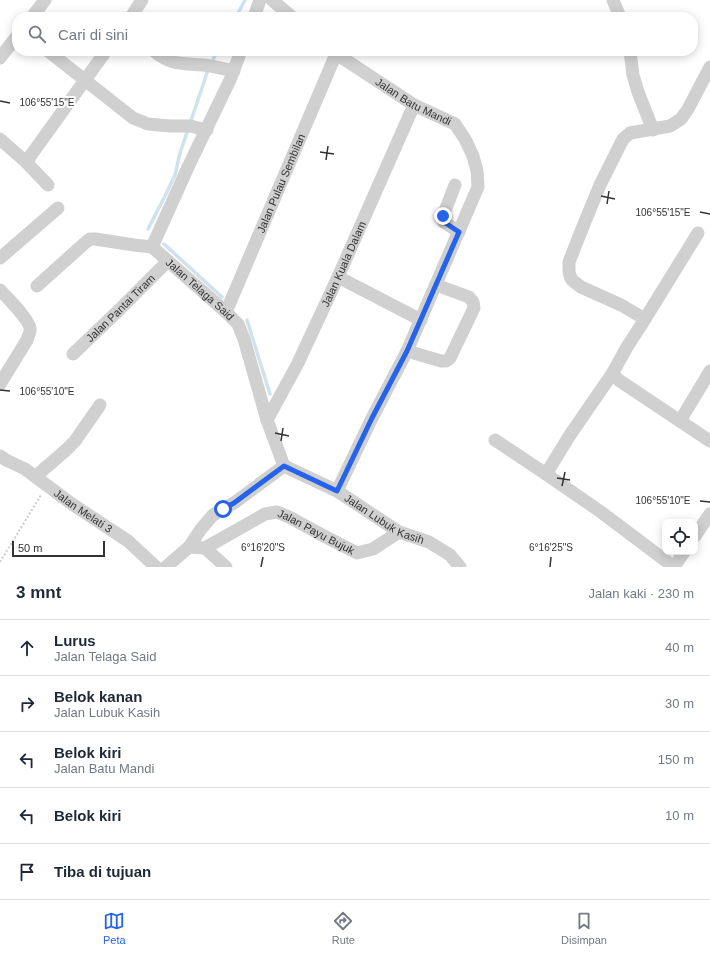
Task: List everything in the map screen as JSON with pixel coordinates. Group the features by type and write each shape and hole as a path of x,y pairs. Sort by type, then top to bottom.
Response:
{"street":[{"path":"36,12 45,0"},
{"path":"134,12 142,0"},
{"path":"256,12 260,0"},
{"path":"272,0 286,12"},
{"path":"613,0 618,12"},
{"path":"0,58 12,42"},
{"path":"54,56 133,118 148,124 187,126 207,130"},
{"path":"26,162 102,56"},
{"path":"159,56 174,63 209,66 234,71"},
{"path":"37,286 90,239 152,247 230,80 239,56"},
{"name":"Jalan Pulau Sembilan","path":"226,312 333,56"},
{"name":"Jalan Batu Mandi","path":"337,491 372,418 407,351 478,187 477,172 473,156 466,139 455,124 414,104 339,56"},
{"path":"631,56 633,75 638,92 653,130"},
{"path":"645,319 621,305 581,288 572,280 570,276 569,262 600,185 623,139 630,134 670,126 680,119 688,109 710,67"},
{"name":"Jalan Kuala Dalam","path":"267,420 297,365 338,277 414,104"},
{"path":"0,140 26,162 48,185"},
{"path":"455,185 443,216 443,220 459,232"},
{"path":"0,258 58,208"},
{"path":"546,474 570,435 612,374 698,232"},
{"name":"Jalan Telaga Said","path":"152,247 238,324 244,339 267,420 284,466"},
{"name":"Jalan Pantai Tiram","path":"73,354 168,261"},
{"path":"338,277 421,320"},
{"path":"407,351 441,361 446,361 450,358 474,308 473,302 468,297 436,285"},
{"path":"0,290 30,327 30,334 27,340 1,378"},
{"path":"680,421 710,371"},
{"path":"612,374 620,381 710,441"},
{"path":"36,476 75,441 100,405"},
{"path":"495,440 601,512 674,567 682,555"},
{"name":"Jalan Melati 3","path":"2,461 17,464 36,476 72,504 128,541 156,567"},
{"path":"166,567 189,547 213,515 234,503 284,466"},
{"name":"Jalan Lubuk Kasih","path":"284,466 337,491 399,532 429,542 450,556 460,567"},
{"name":"Jalan Payu Bujuk","path":"206,548 265,514 277,512 289,516 357,553 373,549 399,532"},
{"path":"698,532 710,514"},
{"path":"189,547 206,548 226,567"}],"path":[{"path":"0,562 47,486"}],"waterway":[{"path":"239,12 245,0"},
{"path":"148,229 175,175 180,153 207,73 215,56"},
{"path":"164,244 222,297"},
{"path":"247,320 270,394"}],"route":[{"path":"223,509 234,503 284,466 337,491 372,418 407,351 459,232 444,222 443,216"}]}
